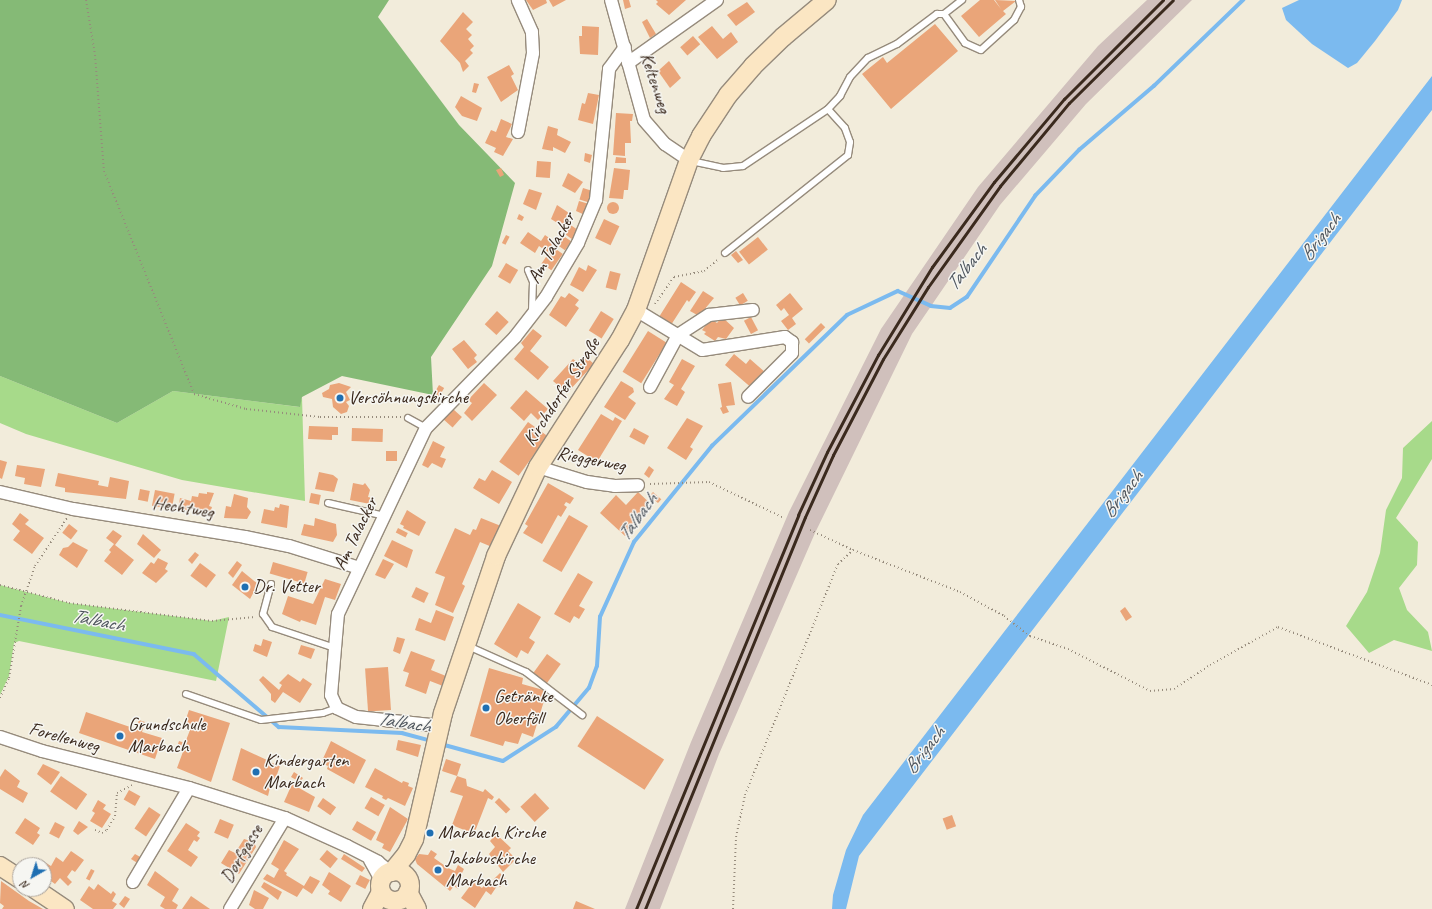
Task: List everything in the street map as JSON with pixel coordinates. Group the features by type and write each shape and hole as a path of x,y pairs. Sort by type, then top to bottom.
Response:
{"main road":[{"name":"Kirchdorfer Straße","path":"372,909 394,890 420,817 437,738 465,644 496,556 538,467 620,340 641,313 689,160 701,136 728,95 782,37 827,0"},
{"path":"0,866 12,874"},
{"path":"394,890 417,909"},
{"path":"47,897 65,909"}],"street":[{"path":"518,0 532,32 533,53 518,132"},
{"name":"Keltenweg","path":"611,0 644,120 665,144 689,160"},
{"path":"628,63 717,0"},
{"name":"Am Talacker","path":"336,708 331,696 338,614 426,428 495,359 533,315 550,290 590,218 596,200 609,68 625,47"},
{"path":"650,387 678,335 710,315 753,310"},
{"path":"641,313 702,350 784,337 792,342 792,353 748,397"},
{"name":"Rieggerweg","path":"538,467 587,482 615,486 638,485"},
{"name":"Hechtweg","path":"0,492 73,509 244,536 289,546 359,568"},
{"path":"336,708 356,717 437,738"},
{"name":"Forellenweg","path":"0,737 189,788 285,818 370,860 394,890"},
{"path":"133,882 189,788"},
{"name":"Dorfgasse","path":"230,909 285,818"}],"lane":[{"path":"689,160 723,168 743,166 828,109 840,96 850,77 868,58 897,44 937,14 944,14 962,0"},
{"path":"944,14 965,43 981,50 1014,20 1021,7 1019,0"},
{"path":"726,253 848,155 850,142 845,128 828,109"},
{"path":"528,270 532,282 533,315"},
{"path":"408,418 426,428"},
{"path":"328,503 385,516"},
{"path":"272,584 263,614 272,627 334,648"},
{"path":"465,644 526,672 580,714"},
{"path":"186,694 261,720 323,712 336,708"}],"path":[{"path":"86,0 95,55 104,171 194,394 246,408 268,411 364,419 408,418"},
{"path":"641,313 674,277 704,271 726,253"},
{"path":"638,485 667,482 709,482 784,518"},
{"path":"0,698 10,678 21,606 35,566 73,509"},
{"path":"810,530 853,550 960,592 1004,616 1030,636 1068,649 1150,691 1174,689 1210,665 1278,627 1432,685"},
{"path":"733,909 736,837 745,794 838,564 853,550"},
{"path":"0,585 69,602 212,621 248,619 263,614"},
{"path":"95,830 102,833 107,830 115,816 117,793 132,786 140,776"}],"shaded area":[{"path":"1147,0 1192,0 1086,104 1000,205 912,334 815,533 719,754 660,909 625,909 691,742 789,512 881,329 978,187 1098,46"}],"green space":[{"path":"0,0 389,0 378,17 459,125 515,183 492,266 431,357 433,395 342,376 302,397 300,407 173,391 117,423 0,376"},
{"path":"0,376 117,423 173,391 299,407 302,397 305,501 182,480 26,434 0,423"},
{"path":"1432,421 1432,459 1396,518 1418,542 1417,565 1399,588 1407,610 1428,632 1432,651 1394,640 1369,653 1346,626 1367,592 1380,553 1386,510 1402,478 1403,448"},
{"path":"0,585 69,603 212,621 229,617 216,681 19,641 14,643 9,676 0,695"}],"water":[{"path":"1299,0 1402,0 1398,10 1375,41 1357,63 1348,68 1312,44 1286,20 1282,8"},
{"name":"Brigach","path":"1432,76 1432,110 859,856 846,909 832,909 833,895 846,850 863,815"}],"building":[{"path":"526,0 546,0 547,3 533,10"},
{"path":"549,0 566,0 553,7"},
{"path":"623,0 629,0 631,7 625,9"},
{"path":"656,0 686,0 669,15 656,4 658,2"},
{"path":"980,0 994,0 1001,9 995,0 1016,1 1003,11 1006,14 979,37 961,16"},
{"path":"747,2 755,12 736,26 727,15"},
{"path":"463,12 473,22 466,29 472,35 468,39 474,46 470,50 473,53 465,61 469,66 463,72 460,63 440,41"},
{"path":"647,19 656,34 650,38 642,22"},
{"path":"935,24 958,51 891,109 862,74 883,57 887,63"},
{"path":"582,26 599,27 598,55 580,54 579,36 582,36"},
{"path":"712,26 723,39 731,32 738,42 717,59 698,37"},
{"path":"693,36 700,44 687,55 680,47"},
{"path":"669,61 681,78 670,88 658,71"},
{"path":"509,65 514,74 511,76 518,90 501,102 487,77"},
{"path":"474,83 479,84 476,93 472,92"},
{"path":"588,93 599,95 593,124 578,120 582,103 585,104"},
{"path":"461,96 482,108 477,121 462,116 455,107"},
{"path":"616,113 633,114 632,121 630,121 631,143 625,143 625,156 613,155"},
{"path":"501,119 512,124 506,137 513,139 503,156 494,152 496,148 485,143 491,130 496,132"},
{"path":"548,126 558,129 557,135 571,142 565,153 553,147 553,151 542,149"},
{"path":"585,153 592,155 590,163 584,161"},
{"path":"616,157 626,158 626,163 615,163"},
{"path":"537,161 551,162 550,178 536,177"},
{"path":"501,168 504,175 500,177 496,170"},
{"path":"614,168 630,170 628,190 624,190 623,199 609,198"},
{"path":"568,173 583,182 575,193 562,186"},
{"path":"583,188 593,191 589,202 579,199"},
{"path":"529,189 542,193 536,210 523,204"},
{"path":"579,201 589,204 585,215 576,211"},
{"path":"611,202 615,202 619,208 615,214 611,214 607,210 607,206"},
{"path":"557,205 572,215 564,227 551,219"},
{"path":"519,214 524,217 522,221 517,219"},
{"path":"604,219 619,226 611,245 595,238"},
{"path":"569,224 578,230 573,240 565,234"},
{"path":"528,232 541,241 545,235 555,242 548,252 539,246 535,253 520,243"},
{"path":"506,235 510,237 505,245 502,243"},
{"path":"562,235 571,241 565,250 556,244"},
{"path":"758,237 768,250 749,264 739,252"},
{"path":"553,247 563,254 551,270 542,263"},
{"path":"736,251 743,260 738,263 731,255"},
{"path":"506,263 518,270 510,284 498,277"},
{"path":"588,265 597,270 583,292 570,285 579,267 586,271"},
{"path":"610,271 621,274 616,290 606,287"},
{"path":"681,282 696,292 689,302 687,300 671,325 659,317"},
{"path":"703,291 714,298 699,316 690,311"},
{"path":"569,293 579,300 575,305 579,308 566,327 549,315 561,296 565,298"},
{"path":"743,293 748,301 740,305 735,298"},
{"path":"790,293 803,309 792,318 796,324 788,330 781,321 789,315 784,308 781,311 776,305"},
{"path":"497,311 509,322 496,335 485,324"},
{"path":"601,311 614,319 602,338 589,331"},
{"path":"722,317 734,328 726,339 718,337 715,341 704,334 706,332 702,330 711,319 717,323"},
{"path":"751,317 758,330 751,334 744,321"},
{"path":"821,323 825,327 809,344 805,339"},
{"path":"533,329 542,336 530,351 549,367 538,380 514,359 524,347 521,343"},
{"path":"648,331 667,343 641,383 623,372"},
{"path":"464,340 477,355 474,358 477,362 468,369 452,349"},
{"path":"734,354 746,364 750,359 767,374 754,390 725,365"},
{"path":"584,355 594,364 567,393 553,381 573,359 577,362"},
{"path":"682,359 695,366 681,389 685,392 677,406 664,399 674,385 669,382"},
{"path":"621,381 633,388 634,392 628,397 636,403 625,420 604,407"},
{"path":"731,382 735,405 726,406 729,412 723,414 720,408 722,407 718,384"},
{"name":"Versöhnungskirche","path":"339,383 351,387 346,392 350,400 346,402 349,406 347,412 341,414 333,407 332,399 323,397 322,393 329,389 330,385"},
{"path":"484,383 497,395 472,421 464,413 472,403 468,400"},
{"path":"439,385 444,388 438,398 433,394"},
{"path":"526,390 548,409 538,420 531,413 524,421 510,408"},
{"path":"453,409 462,417 453,427 444,419"},
{"path":"601,414 613,421 615,417 622,421 597,462 578,450"},
{"path":"687,418 703,426 690,447 693,449 686,460 667,448"},
{"path":"528,422 547,436 519,476 499,462"},
{"path":"309,426 338,427 338,435 332,435 332,440 308,439"},
{"path":"352,428 383,429 383,442 352,441"},
{"path":"634,428 649,436 644,445 629,437"},
{"path":"433,441 445,447 440,457 446,459 442,468 432,463 428,468 422,465"},
{"path":"386,451 397,451 397,461 386,461"},
{"path":"0,460 7,462 2,479 0,478"},
{"path":"17,465 45,469 41,487 24,484 25,478 15,476"},
{"path":"649,466 654,470 649,478 644,474"},
{"path":"492,470 512,482 499,504 473,488 479,478 485,481"},
{"path":"319,472 333,475 338,479 334,492 315,489"},
{"path":"58,473 99,481 98,485 108,487 110,477 129,481 126,499 65,492 65,488 55,486"},
{"path":"353,483 363,485 365,483 370,490 368,497 372,498 370,504 350,500"},
{"path":"548,483 574,498 570,504 566,502 564,505 567,507 561,517 558,515 542,544 523,533 528,526 525,524"},
{"path":"140,489 150,491 148,502 138,500"},
{"path":"155,490 175,494 172,510 152,506"},
{"path":"207,492 214,493 209,506 212,507 210,513 189,508 188,511 178,509 180,498 191,501 192,496 198,497 199,493 207,494"},
{"path":"638,492 653,506 625,536 600,513 616,495 626,505"},
{"path":"653,492 661,499 658,503 650,496"},
{"path":"311,493 321,495 319,505 309,503"},
{"path":"234,494 248,498 247,507 251,512 247,519 224,518 226,506 231,507"},
{"path":"280,504 289,506 287,528 261,523 264,509 274,511 275,507 279,508"},
{"path":"407,510 426,522 419,536 403,528 404,526 400,524"},
{"path":"20,513 29,520 25,524 44,538 32,554 13,540 20,531 12,524"},
{"path":"569,515 588,526 562,572 542,561"},
{"path":"315,518 336,524 337,535 333,542 301,535 304,524 314,526"},
{"path":"481,518 501,526 492,547 480,542 462,584 465,586 453,613 435,605 445,577 435,573 455,528 470,535 473,529 476,530"},
{"path":"69,524 78,531 71,539 62,533"},
{"path":"398,528 408,533 406,537 396,532"},
{"path":"113,530 122,536 115,545 134,560 122,575 104,561 111,552 109,550 114,544 106,538"},
{"path":"143,534 161,550 154,558 137,544"},
{"path":"392,540 413,550 407,568 384,556"},
{"path":"73,542 88,550 77,568 59,555 63,548 68,547"},
{"path":"195,552 199,555 192,564 188,560"},
{"path":"158,558 168,563 165,569 168,571 156,583 142,573 151,562 154,564"},
{"path":"383,559 394,564 385,579 375,575"},
{"path":"237,561 242,565 233,578 228,573"},
{"path":"273,562 308,572 304,583 270,574"},
{"path":"200,563 216,575 206,588 190,576"},
{"name":"Dr. Vetter","path":"242,571 258,584 250,599 232,585"},
{"path":"578,573 593,582 579,606 585,609 579,619 574,616 570,623 554,614"},
{"path":"325,579 341,584 335,600 325,597 316,625 301,620 300,622 282,614 288,596 313,604"},
{"path":"416,587 429,593 424,603 411,597"},
{"path":"518,603 541,617 529,638 535,642 528,654 521,650 517,658 494,644"},
{"path":"1125,607 1132,617 1126,621 1120,611"},
{"path":"436,610 454,617 445,641 415,630 419,618 431,623"},
{"path":"397,637 405,639 400,654 393,651"},
{"path":"263,639 272,642 267,657 253,651 255,644 261,646"},
{"path":"301,645 315,649 311,659 298,654"},
{"path":"411,651 435,660 431,670 446,676 443,686 430,681 426,694 405,686 409,673 403,671"},
{"path":"547,654 561,664 547,683 533,673"},
{"path":"388,667 391,710 368,711 365,669"},
{"path":"489,668 523,678 522,684 547,691 533,737 522,733 518,744 505,741 503,746 470,736"},
{"path":"288,674 300,682 303,678 312,684 300,703 283,692 275,703 271,700 271,694 259,680 263,676 279,690 282,685 279,683"},
{"path":"189,710 230,723 211,782 177,768 184,749 177,747 179,741 185,743 190,730 183,728"},
{"name":"Grundschule Marbach","path":"86,712 136,729 139,720 145,722 142,732 162,738 155,759 79,733"},
{"path":"597,716 664,760 644,790 577,746"},
{"path":"398,740 421,745 418,757 396,750"},
{"path":"331,741 366,760 354,784 327,769 328,766 321,763"},
{"name":"Kindergarten Marbach","path":"241,748 267,760 266,764 269,765 270,762 280,766 275,780 272,779 268,796 232,780"},
{"path":"446,759 461,764 457,776 442,771"},
{"path":"43,764 60,772 51,785 37,774"},
{"path":"375,768 402,783 403,781 409,783 408,786 413,788 405,806 388,798 386,800 382,798 383,796 365,787"},
{"path":"5,769 20,781 17,787 28,793 23,803 0,789 0,777"},
{"path":"294,772 303,778 300,782 291,777"},
{"path":"61,776 87,794 76,810 50,792"},
{"path":"457,776 466,779 467,786 483,792 485,789 494,797 492,800 488,798 474,834 452,825 463,796 450,792"},
{"path":"292,784 315,797 309,812 284,802"},
{"path":"129,790 140,796 135,806 124,800"},
{"path":"535,793 549,808 535,822 520,807"},
{"path":"371,797 385,805 378,816 364,808"},
{"path":"323,798 336,807 330,815 317,806"},
{"path":"499,798 510,809 506,814 495,802"},
{"path":"98,800 106,805 103,809 111,814 102,828 90,821 95,813 92,811"},
{"path":"149,807 161,815 146,836 134,829"},
{"path":"390,807 408,819 390,852 382,848 384,844 376,840"},
{"path":"952,815 956,826 947,830 943,818"},
{"path":"25,818 40,828 37,833 40,835 33,845 15,833"},
{"path":"220,819 234,825 228,839 214,833"},
{"path":"79,821 88,827 78,835 73,831"},
{"path":"357,821 376,832 371,841 352,830"},
{"path":"55,822 65,827 59,839 49,834"},
{"path":"186,823 200,832 197,836 200,838 197,842 194,840 188,850 198,857 191,867 167,851"},
{"path":"496,834 511,848 508,851 516,859 503,872 489,854 495,847 490,841"},
{"path":"244,839 254,842 256,847 239,874 221,863 229,850 235,853"},
{"path":"284,840 299,849 284,871 287,873 286,875 304,886 310,876 320,881 312,894 303,888 297,897 263,879 267,874 274,878 279,869 271,864"},
{"path":"327,850 338,859 330,868 319,859"},
{"name":"Jakobuskirche Marbach","path":"431,850 437,854 434,858 448,868 455,871 458,865 464,869 459,879 463,882 458,889 454,886 450,891 417,864 415,859 419,854 428,855"},
{"path":"71,851 84,860 75,872 72,870 67,877 72,882 68,886 60,878 55,884 52,882 52,864 56,857 63,862"},
{"path":"135,854 142,858 139,864 131,859"},
{"path":"344,854 365,868 362,872 341,859"},
{"path":"91,869 95,871 90,881 86,879"},
{"path":"155,871 179,889 172,901 178,905 176,909 165,909 160,906 165,897 147,885"},
{"path":"329,872 351,886 341,902 328,894 330,891 322,885"},
{"path":"500,873 507,880 500,887 493,880"},
{"path":"360,875 370,880 365,889 355,884"},
{"path":"489,880 497,886 491,895 486,891 475,908 461,898 473,882 482,888"},
{"path":"1,881 12,889 12,897 23,897 43,909 2,909 4,906 0,903"},
{"path":"264,882 282,892 278,900 261,887"},
{"path":"98,884 111,894 113,891 116,894 112,901 117,904 113,909 93,909 80,900 89,886 94,890"},
{"path":"254,890 269,898 263,909 255,909 249,905"},
{"path":"125,896 130,899 124,908 119,904"},
{"path":"191,896 210,909 182,909"},
{"path":"576,901 595,909 573,909"}],"waterway":[{"name":"Talbach","path":"441,744 503,761 556,727 589,688 597,666 600,617 634,542 712,446 847,315 898,291 931,306 950,308 967,297 1035,196 1079,150 1154,86 1243,0"},
{"name":"Talbach","path":"0,615 194,654 279,727 402,733 431,741"}],"railway":[{"path":"636,909 798,515 827,452 878,355 932,267 994,182 1064,99 1163,0"},
{"path":"645,909 805,517 833,455 883,359 928,287 1000,186 1069,103 1173,0"}],"place":[{"name":"Versöhnungskirche","path":"340,398"},
{"name":"Dr. Vetter","path":"245,587"},
{"name":"Getränke Oberföll","path":"486,708"},
{"name":"Grundschule Marbach","path":"120,736"},
{"name":"Kindergarten Marbach","path":"256,772"},
{"name":"Marbach Kirche","path":"430,833"},
{"name":"Jakobuskirche Marbach","path":"438,870"}]}
